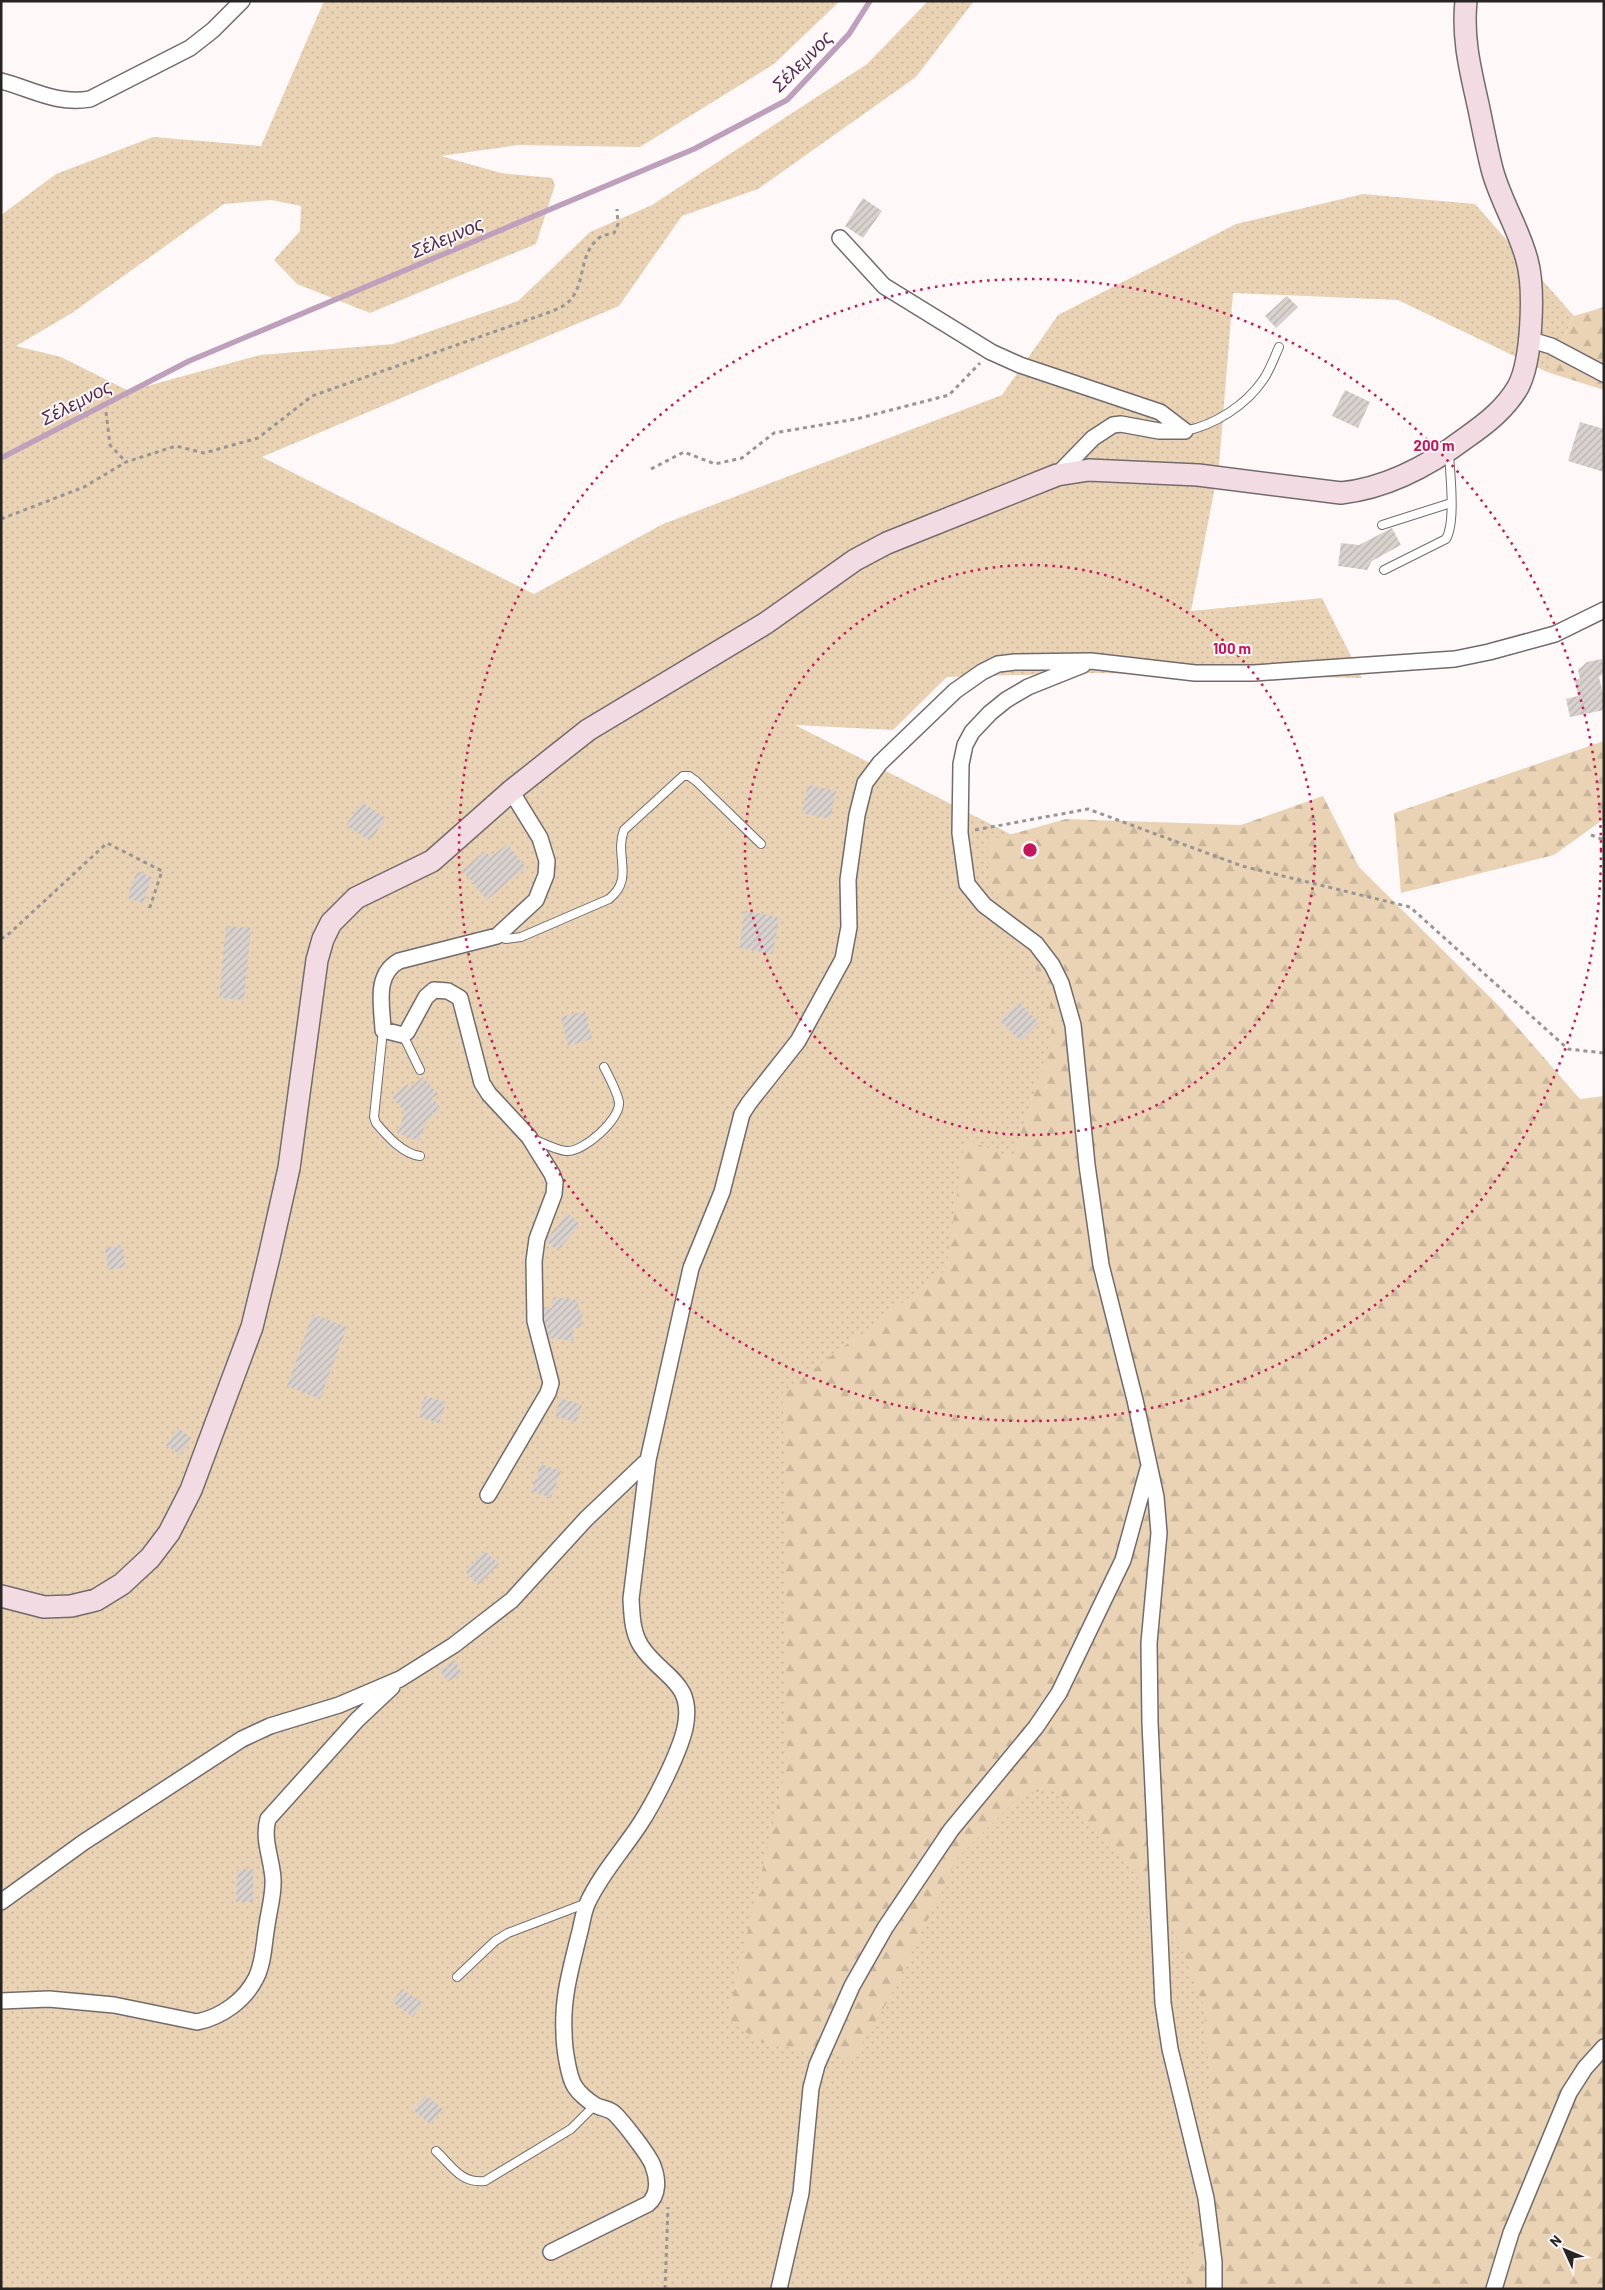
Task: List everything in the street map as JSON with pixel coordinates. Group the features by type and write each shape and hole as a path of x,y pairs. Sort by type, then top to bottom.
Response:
{"main road":[{"path":"1,1596 44,1607 71,1606 96,1600 122,1584 150,1558 169,1533 191,1490 252,1327 265,1275 289,1168 317,960 323,939 331,923 356,898 432,861 511,791 588,730 766,623 855,560 887,543 1057,475 1089,470 1198,475 1341,493 1382,485 1449,451 1490,420 1510,399 1524,373 1533,304 1527,260 1492,170 1467,57 1463,27 1466,1"}],"street":[{"path":"1,81 45,96 77,102 90,99 190,48 213,30 242,1"},
{"path":"840,238 884,286 991,352 1020,365 1160,412 1185,430"},
{"path":"1528,339 1550,346 1604,374"},
{"path":"1057,475 1092,438 1113,425 1120,424 1159,431 1185,430"},
{"path":"551,2252 648,2204 657,2194 653,2166 616,2115 604,2107 595,2105 575,2088 571,2079 564,2038 563,2009 567,1984 587,1903 612,1862 640,1824 659,1791 685,1728 684,1695 672,1677 651,1659 641,1646 633,1622 631,1599 648,1460 691,1268 722,1192 742,1114 748,1103 798,1041 844,959 850,928 848,880 857,815 865,783 880,763 955,691 982,672 998,664 1015,662 1091,662 1195,673 1244,673 1454,659 1489,652 1555,634 1604,610"},
{"path":"1091,662 1028,687 990,713 972,732 965,745 961,764 960,833 967,884 984,904 1036,944 1052,965 1061,983 1073,1025 1087,1165 1101,1265 1135,1400 1156,1497 1159,1533 1149,1661 1153,1809 1163,2003 1170,2049 1206,2198 1214,2262 1214,2289"},
{"path":"488,1495 548,1393 551,1383 535,1321 534,1260 537,1239 554,1194 555,1182 529,1137 489,1094 482,1083 460,998 448,991 434,990 429,993 403,1035 383,1030 381,983 393,965 399,961 497,936 536,900 546,875 547,861 540,838 511,791"},
{"path":"1,1902 84,1842 242,1739 270,1726 340,1705 400,1679 454,1645 512,1600 586,1519 648,1460"},
{"path":"779,2289 801,2193 811,2088 817,2065 852,1986 885,1928 952,1830 1036,1727 1059,1693 1123,1560 1149,1466"},
{"path":"1,2001 49,1999 114,2005 197,2022 227,2010 246,1995 257,1976 274,1882 272,1860 265,1837 268,1819 358,1720 400,1679"},
{"path":"1494,2289 1511,2233 1569,2092 1585,2068 1604,2047"}],"lane":[{"path":"1185,430 1214,422 1244,400 1264,379 1278,347"},
{"path":"1384,570 1446,539 1449,534 1451,503 1449,451"},
{"path":"1382,525 1451,503"},
{"path":"497,936 506,939 520,937 609,899 617,893 624,878 622,840 624,830 683,776 689,776 696,781 761,844"},
{"path":"383,1030 374,1117 376,1122 403,1149 412,1155 420,1156"},
{"path":"403,1035 420,1070"},
{"path":"529,1137 566,1152 578,1149 592,1141 614,1119 618,1111 619,1102 604,1067"},
{"path":"457,1977 495,1941 508,1932 587,1903"},
{"path":"436,2150 466,2180 475,2182 485,2181 570,2129 595,2105"}],"path":[{"path":"1,518 84,486 126,462 176,446 204,453 258,438 312,396 533,318 566,304 575,294 581,280 583,260 599,238 614,233 618,224 617,209"},
{"path":"651,469 684,452 715,464 742,458 774,433 856,419 950,395 991,352"},
{"path":"106,412 110,445 126,462"},
{"path":"960,833 1088,809 1242,866 1410,907 1568,1049 1604,1053"},
{"path":"1591,835 1604,840"},
{"path":"1,939 10,933 107,843 162,871 149,910"},
{"path":"665,2289 668,2203"}],"green space":[{"path":"324,1 840,1 774,64 640,147 518,145 441,156 501,173 552,178 555,185 536,244 370,313 297,284 274,260 300,231 301,206 271,200 224,204 72,313 16,346 61,357 129,391 260,355 393,344 518,301 590,232 652,205 867,64 928,1 974,1 916,77 758,189 682,216 619,306 262,457 534,594 663,524 1002,395 1058,315 1236,224 1363,194 1475,204 1574,316 1547,372 1398,300 1233,293 1219,466 1191,611 1322,598 1362,678 1097,673 947,677 893,730 795,725 1024,841 1604,2289 1,2289 1,215 56,174 153,137 261,146"},
{"path":"1604,307 1604,390 1547,372 1574,316"},
{"path":"1604,741 1604,819 1554,855 1401,893 1394,813"},
{"path":"1323,796 1359,867 1499,1006 1580,1099 1604,1096 1604,2289 1185,2289 1200,2231 1212,2108 1204,2007 1169,1916 1114,1848 1050,1789 1021,1795 958,1857 889,1999 853,2059 760,2042 727,2019 787,1764 783,1392 946,1270 965,1139 1013,1158 1052,1036 1049,995 989,879 987,841 1066,819 1241,825"}],"building":[{"path":"863,198 882,211 863,238 845,226"},
{"path":"1287,296 1298,307 1276,328 1265,316"},
{"path":"1345,390 1370,402 1358,428 1332,416"},
{"path":"1580,422 1604,429 1604,472 1568,461"},
{"path":"1392,528 1401,545 1372,561 1367,570 1338,566 1341,543 1359,545"},
{"path":"1602,659 1604,673 1599,677 1604,699 1604,710 1570,717 1566,699 1578,696 1575,680 1580,679 1578,670 1587,662"},
{"path":"808,785 836,791 830,819 802,813"},
{"path":"362,802 386,818 370,841 346,825"},
{"path":"507,844 526,867 487,900 462,870 485,851 491,857"},
{"path":"137,871 152,877 143,903 127,898"},
{"path":"745,911 779,917 773,954 739,948"},
{"path":"226,926 251,928 244,1000 219,998"},
{"path":"1019,1002 1039,1023 1020,1041 1000,1020"},
{"path":"585,1011 592,1039 568,1046 561,1017"},
{"path":"423,1077 438,1094 432,1098 441,1108 427,1120 419,1141 397,1133 405,1112 392,1097 407,1084 410,1088"},
{"path":"567,1213 580,1224 558,1251 546,1241"},
{"path":"122,1245 126,1267 108,1270 105,1248"},
{"path":"553,1297 579,1300 577,1310 583,1311 581,1327 574,1326 573,1341 549,1338 544,1320 544,1307 552,1308"},
{"path":"313,1314 347,1327 320,1399 287,1386"},
{"path":"425,1396 446,1402 439,1423 419,1417"},
{"path":"560,1398 582,1405 576,1422 555,1416"},
{"path":"178,1428 192,1438 180,1455 166,1445"},
{"path":"541,1464 561,1471 551,1498 531,1491"},
{"path":"485,1551 499,1564 478,1585 465,1571"},
{"path":"455,1660 462,1674 447,1682 440,1669"},
{"path":"253,1869 253,1902 236,1902 237,1870"},
{"path":"402,1989 423,2003 413,2017 392,2002"},
{"path":"426,2095 443,2109 430,2124 413,2110"}],"waterway":[{"name":"Σέλεμνος","path":"1,458 189,361 694,149 787,100 849,34 870,1"}]}
